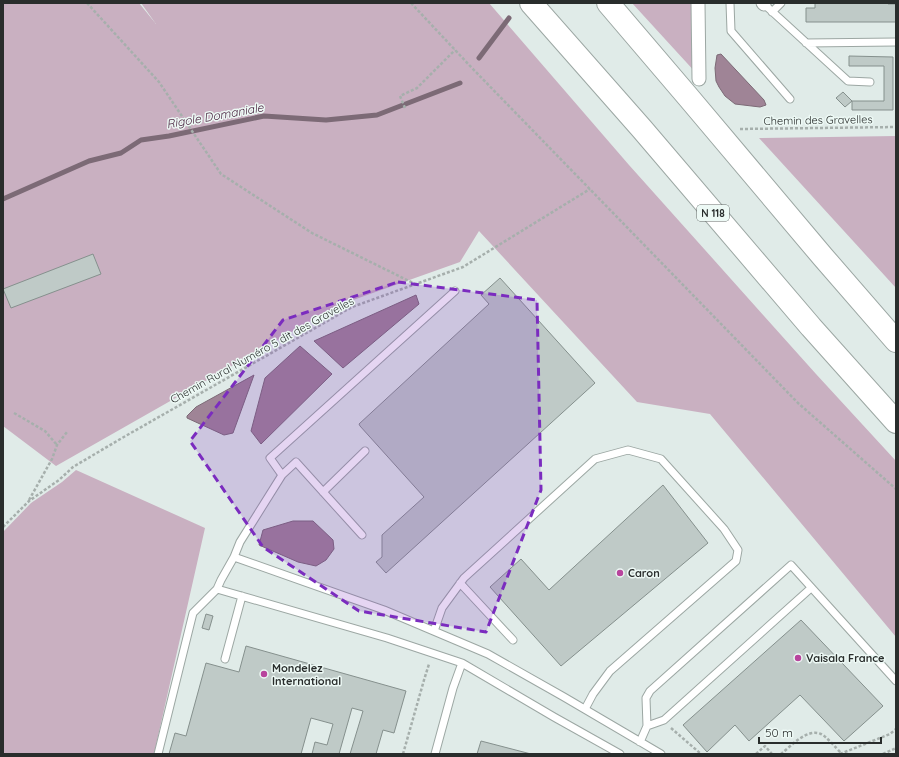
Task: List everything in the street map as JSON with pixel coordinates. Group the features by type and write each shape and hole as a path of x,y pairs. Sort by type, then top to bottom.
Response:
{"highway":[{"name":"N 118","path":"531,3 642,129 811,327 896,422"},
{"path":"608,3 896,341"}],"street":[{"path":"698,3 699,79"}],"lane":[{"path":"730,3 731,31 790,99"},
{"path":"767,6 781,3"},
{"path":"767,6 848,82 870,82"},
{"path":"806,43 896,42"},
{"path":"282,475 270,458 455,291"},
{"path":"434,631 442,608 464,578 595,459 628,450 661,459 724,528 738,550 736,561 610,671 593,694 585,709"},
{"path":"323,492 365,451"},
{"path":"158,754 193,613 217,589 234,557 240,542 282,475 296,462 362,535"},
{"path":"234,557 384,610 488,654 661,754"},
{"path":"640,742 647,726 646,698 650,691 791,565 896,681"},
{"path":"460,583 513,640"},
{"path":"647,726 664,720 811,588"},
{"path":"217,589 387,638 462,663 620,754"},
{"path":"225,659 242,596"},
{"path":"435,754 453,688 462,663"}],"path":[{"path":"87,3 159,82 221,174 312,233 415,284"},
{"path":"411,3 798,403 896,489"},
{"path":"405,108 400,96 417,88 455,50"},
{"name":"Chemin des Gravelles","path":"740,128 896,127"},
{"name":"Chemin Rural Numéro 5 dit des Gravelles","path":"29,501 60,480 73,467 352,306 463,267 590,189"},
{"path":"14,413 45,432 57,445"},
{"path":"3,527 29,501 52,458 57,445 67,432"},
{"path":"403,754 433,654"},
{"path":"664,720 701,754"},
{"path":"781,754 800,738 813,732 822,734 840,754 890,734 896,729"},
{"path":"756,754 765,746 772,754"},
{"path":"883,754 896,748"}],"highlighted area":[{"path":"398,282 537,300 541,490 486,632 359,611 263,547 190,441 283,320"}],"shaded area":[{"path":"3,3 139,3 156,24 141,3 489,3 629,165 896,461 896,637 710,414 637,402 479,231 460,262 339,305 56,466 3,426"},
{"path":"632,3 696,3 697,74"},
{"path":"721,54 764,100 766,105 760,107 735,104 725,96 716,81 715,68 717,55"},
{"path":"896,136 896,288 759,138"},
{"path":"416,295 419,304 343,368 314,341"},
{"path":"300,346 332,374 261,444 251,431 265,378"},
{"path":"254,375 233,433 224,435 187,418 187,416 196,407"},
{"path":"76,470 205,528 154,754 3,754 3,532 31,503 62,482"},
{"path":"293,521 313,521 333,540 334,549 326,560 316,566 298,562 259,545 263,530"}],"building":[{"path":"815,3 896,4 896,22 806,22 806,8 815,8"},
{"path":"849,56 893,57 893,110 852,110 852,101 884,101 884,66 849,66"},
{"path":"843,92 852,101 845,107 836,98"},
{"path":"93,254 101,274 11,308 3,289"},
{"path":"500,278 595,383 386,573 376,562 382,557 382,535 424,497 359,424 489,304 481,295"},
{"name":"Caron","path":"663,485 708,543 561,666 490,587 521,559 549,590"},
{"path":"206,614 213,616 209,630 202,628"},
{"name":"Vaisala France","path":"801,620 883,706 844,741 800,695 749,741 735,725 707,752 683,725"},
{"path":"246,646 406,691 394,733 383,730 376,754 350,754 363,711 352,708 339,754 312,754 315,742 327,745 333,724 311,718 301,754 169,754 175,733 186,736 206,663 239,672"},
{"path":"481,741 531,754 477,754"}],"waterway":[{"name":"Rigole Domaniale","path":"479,58 509,18"},
{"name":"Rigole Domaniale","path":"3,199 89,161 121,153 141,140 169,136 264,116 326,120 377,115 460,83"}],"place":[{"name":"Caron","path":"620,573"},
{"name":"Vaisala France","path":"798,658"},
{"name":"Mondelez International","path":"264,674"}]}
